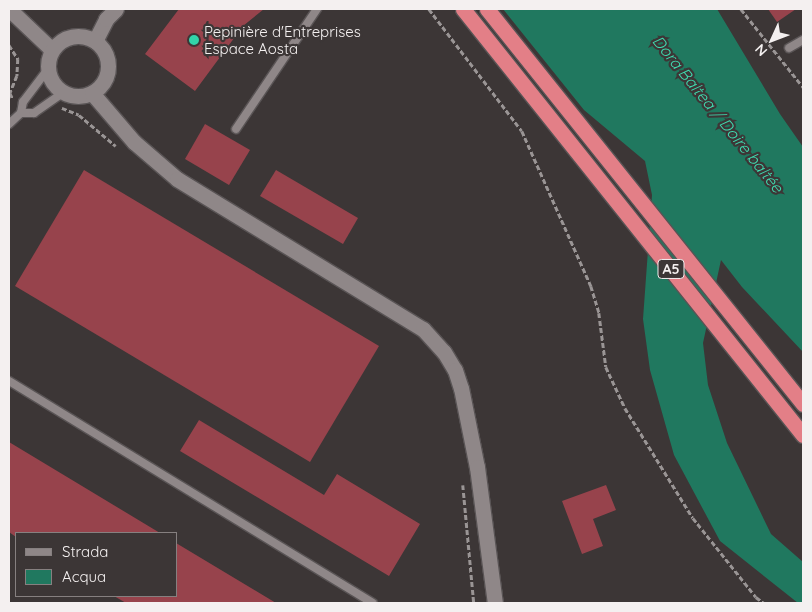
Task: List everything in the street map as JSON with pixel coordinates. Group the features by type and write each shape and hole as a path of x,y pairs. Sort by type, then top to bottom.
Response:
{"highway":[{"name":"A5","path":"463,9 803,435"},
{"name":"A5","path":"487,9 803,404"}],"street":[{"path":"9,9 52,50"},
{"path":"95,41 106,19 116,9"},
{"path":"77,36 95,41 104,50 108,62 107,74 102,85 92,93 73,96 63,93 50,79 48,69 52,50 58,43 77,36"},
{"path":"92,93 134,142 177,179 423,329 444,352 455,370 461,388 476,458 495,603"}],"lane":[{"path":"236,129 316,9"},
{"path":"789,48 803,40"},
{"path":"9,124 21,111 23,102 48,69"},
{"path":"21,111 34,113 63,93"},
{"path":"9,381 372,603"}],"path":[{"path":"429,9 522,131 591,286 599,313 606,367 625,408 693,518 756,597 764,603"},
{"path":"741,9 803,87"},
{"path":"9,45 18,59 17,76 10,93 21,111"},
{"path":"57,109 63,108 79,114 122,150"},
{"path":"462,476 474,603"}],"water":[{"name":"Dora Baltea / Doire baltée","path":"503,9 717,9 780,114 803,147 803,352 742,287 721,260 703,343 708,385 727,443 771,534 803,562 803,603 798,603 720,541 674,455 650,370 643,319 652,195 645,161 584,110"}],"building":[{"name":"Pepinière d'Entreprises Espace Aosta","path":"179,9 264,9 243,26 195,91 145,54"},
{"path":"768,9 796,9 777,22"},
{"path":"205,124 250,150 229,185 185,159"},
{"path":"84,170 379,346 310,462 15,286"},
{"path":"276,170 358,218 343,244 260,196"},
{"path":"199,420 324,495 337,474 420,524 389,576 180,451"},
{"path":"9,442 158,532 15,532 15,536 9,532"},
{"path":"606,485 616,510 593,519 603,546 582,554 562,501"},
{"path":"178,544 276,603 126,603 116,597 178,597"}],"place":[{"name":"Pepinière d'Entreprises Espace Aosta","path":"194,40"}]}
